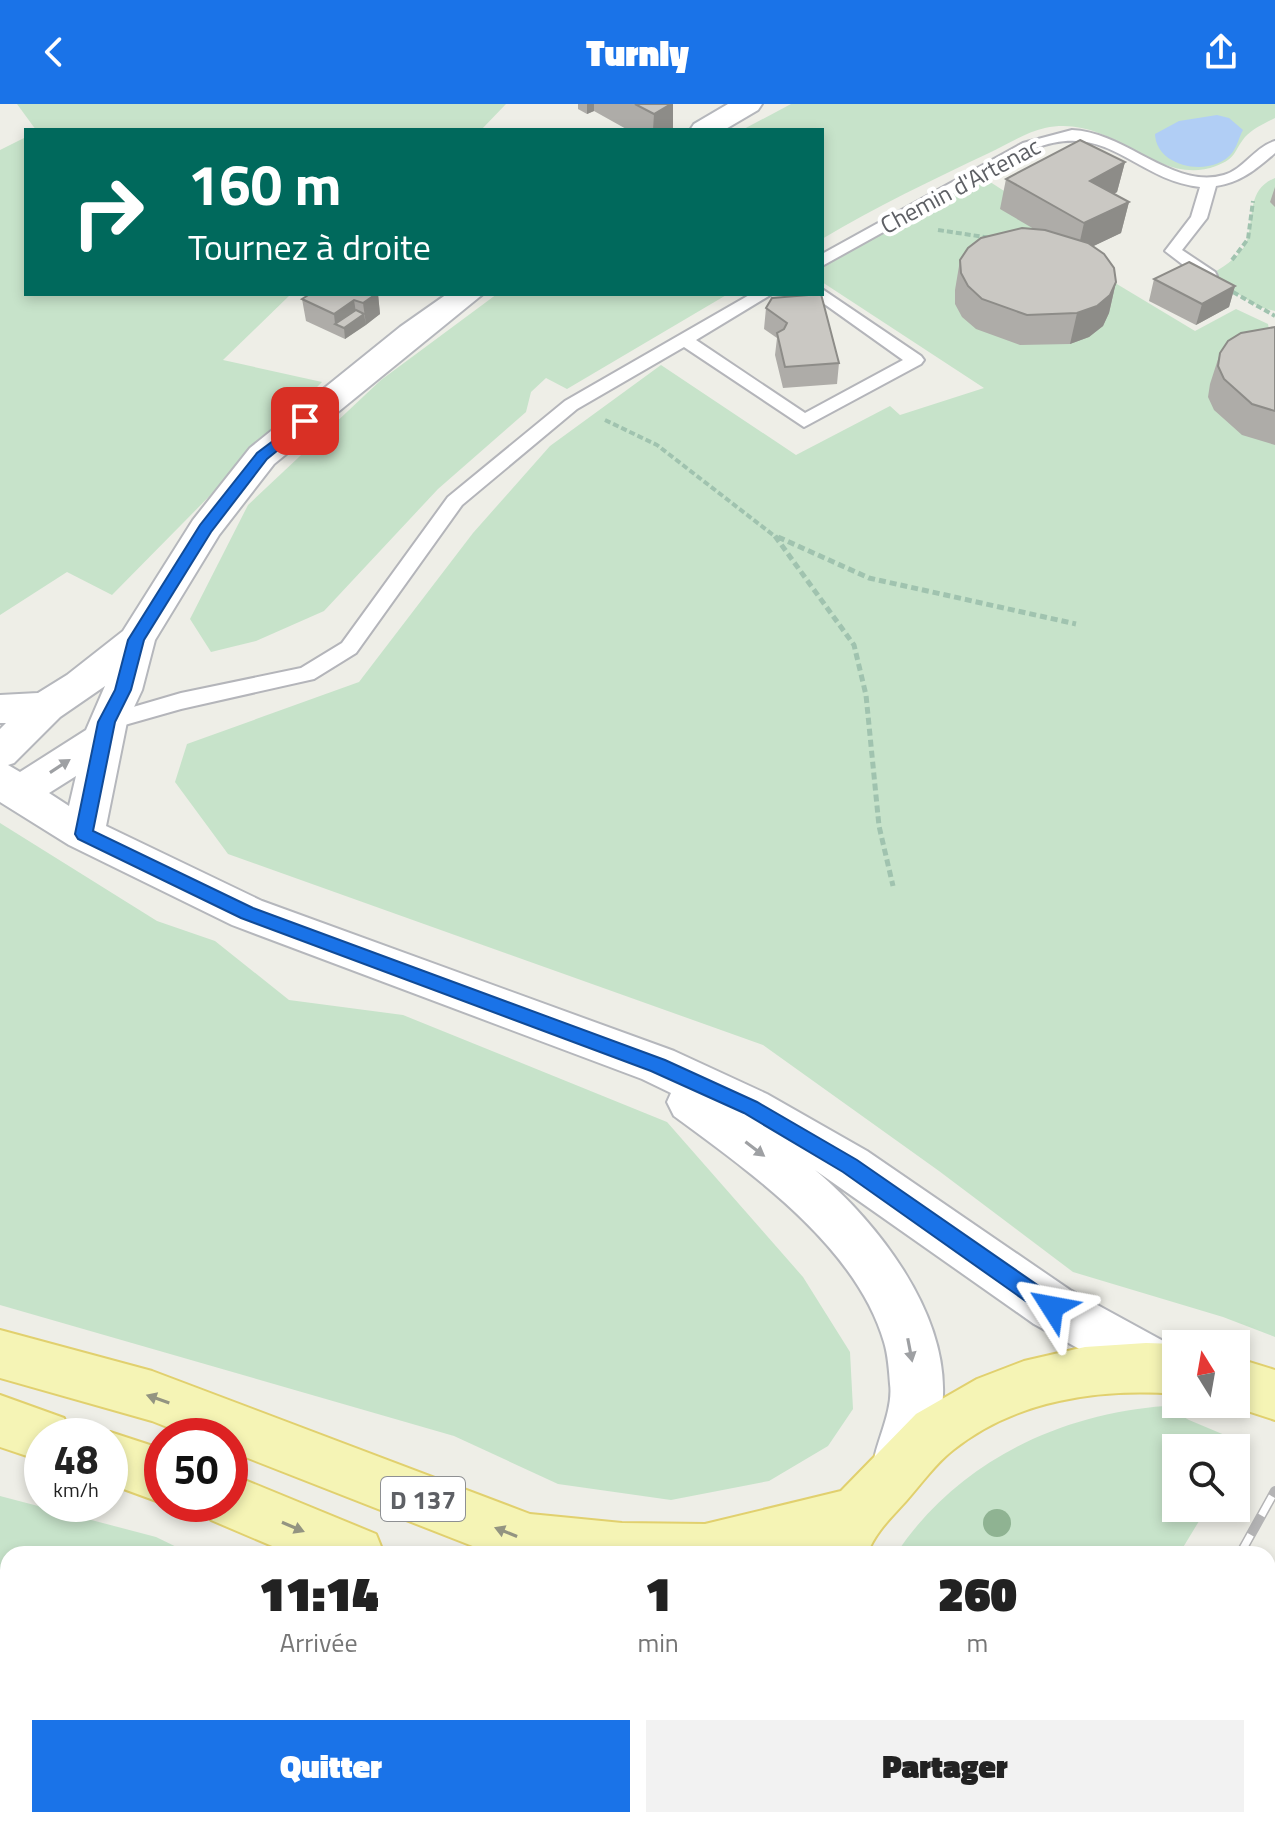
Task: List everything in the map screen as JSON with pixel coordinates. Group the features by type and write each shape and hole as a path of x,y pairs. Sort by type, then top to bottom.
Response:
{"main road":[{"path":"707,128 748,104"},
{"path":"84,834 111,717 136,640 206,528 262,456 411,334 464,296"},
{"path":"0,753 46,707 81,685 136,640"},
{"path":"0,709 46,707"},
{"path":"111,717 9,786 84,834 247,913 658,1065 750,1108 850,1166 1052,1307 1162,1365"},
{"path":"571,1032 688,1101 760,1152 831,1218 880,1277 897,1307 909,1340 917,1389 900,1466"},
{"name":"D 137","path":"0,1354 152,1396 530,1541 576,1546"},
{"path":"848,1534 900,1466 939,1427 975,1407 1028,1385 1085,1371 1121,1366 1162,1368"},
{"path":"1250,1387 1275,1395"},
{"path":"0,1421 24,1429"},
{"name":"D 137","path":"248,1509 337,1546"},
{"name":"D 137","path":"733,1546 783,1535 848,1534"}],"lane":[{"name":"Chemin d'Artenac","path":"824,260 1028,146 1054,136 1089,136 1161,171 1189,180 1223,181 1251,169 1272,151"},
{"path":"1209,276 1173,251 1199,218 1210,181"},
{"path":"683,339 804,421 915,360 824,295"},
{"path":"111,717 307,674 349,648 455,501 571,405 759,296"},
{"path":"81,685 111,717"},
{"path":"111,717 181,701"}],"path":[{"path":"1258,193 1252,203 1248,239 1235,258 1209,276 1275,316"},
{"path":"889,223 996,239"},
{"path":"571,405 657,445 777,537 869,578 1076,624"},
{"path":"777,537 854,645 866,695 879,826 893,886"}],"green space":[{"path":"17,104 506,104 483,128 35,128"},
{"path":"791,104 1275,104 1275,118 1248,134 1228,160 1216,166 1195,170 1174,168 1093,131 1070,126 1045,128 905,194 824,238 824,128 746,128"},
{"path":"24,138 24,296 289,296 223,360 322,382 112,595 67,572 0,615 0,150"},
{"path":"984,178 1018,200 1041,233 1037,236 1195,331 1236,309 1268,324 1272,344 1275,345 1275,1337 1223,1317 1073,1272 763,1045 228,854 175,782 187,744 359,682 473,533 550,446 661,365 796,455 890,406 900,415 984,388 824,283 824,266"},
{"path":"1275,178 1275,311 1259,307 1209,276 1233,260 1242,249 1248,237 1256,195"},
{"path":"494,296 725,296 567,389 546,378 531,392 526,412 438,489 324,611 256,641 211,652 190,619 248,505 381,380"},
{"path":"0,823 157,921 215,941 289,1000 403,1015 667,1122 803,1277 850,1352 853,1409 828,1446 769,1481 671,1500 558,1484 454,1436 0,1305"},
{"path":"1162,1406 1162,1418 1186,1418 1222,1434 1162,1434 1162,1522 1198,1522 1184,1546 902,1546 920,1522 948,1494 979,1469 1049,1432 1086,1420"},
{"path":"0,1496 24,1502 24,1522 99,1522 156,1537 175,1546 0,1546"}],"water":[{"path":"1217,115 1229,118 1243,130 1234,151 1223,161 1199,167 1186,166 1165,155 1158,146 1155,134 1179,121"}],"building":[{"path":"635,104 671,104 654,114"},
{"path":"1080,140 1125,162 1090,181 1129,202 1084,223 1006,179"},
{"path":"1022,228 1045,230 1088,243 1104,254 1114,268 1116,282 1110,295 1097,306 1077,313 1027,315 982,299 968,286 961,273 960,260 968,248 981,238"},
{"path":"1189,262 1235,286 1202,304 1154,279"},
{"path":"307,296 373,296 363,303 354,300 334,314 302,299"},
{"path":"822,296 839,363 785,367 777,333 787,323 766,308 772,298"},
{"path":"356,310 364,314 344,328 335,324"},
{"path":"1275,327 1275,411 1252,404 1224,379 1218,366 1220,353 1228,341 1241,333"}],"railway":[{"path":"1244,1546 1275,1491"}],"route":[{"path":"305,421 262,456 206,528 136,640 123,690 102,739 84,834 247,913 658,1065 750,1108 850,1166 1052,1307"}]}
